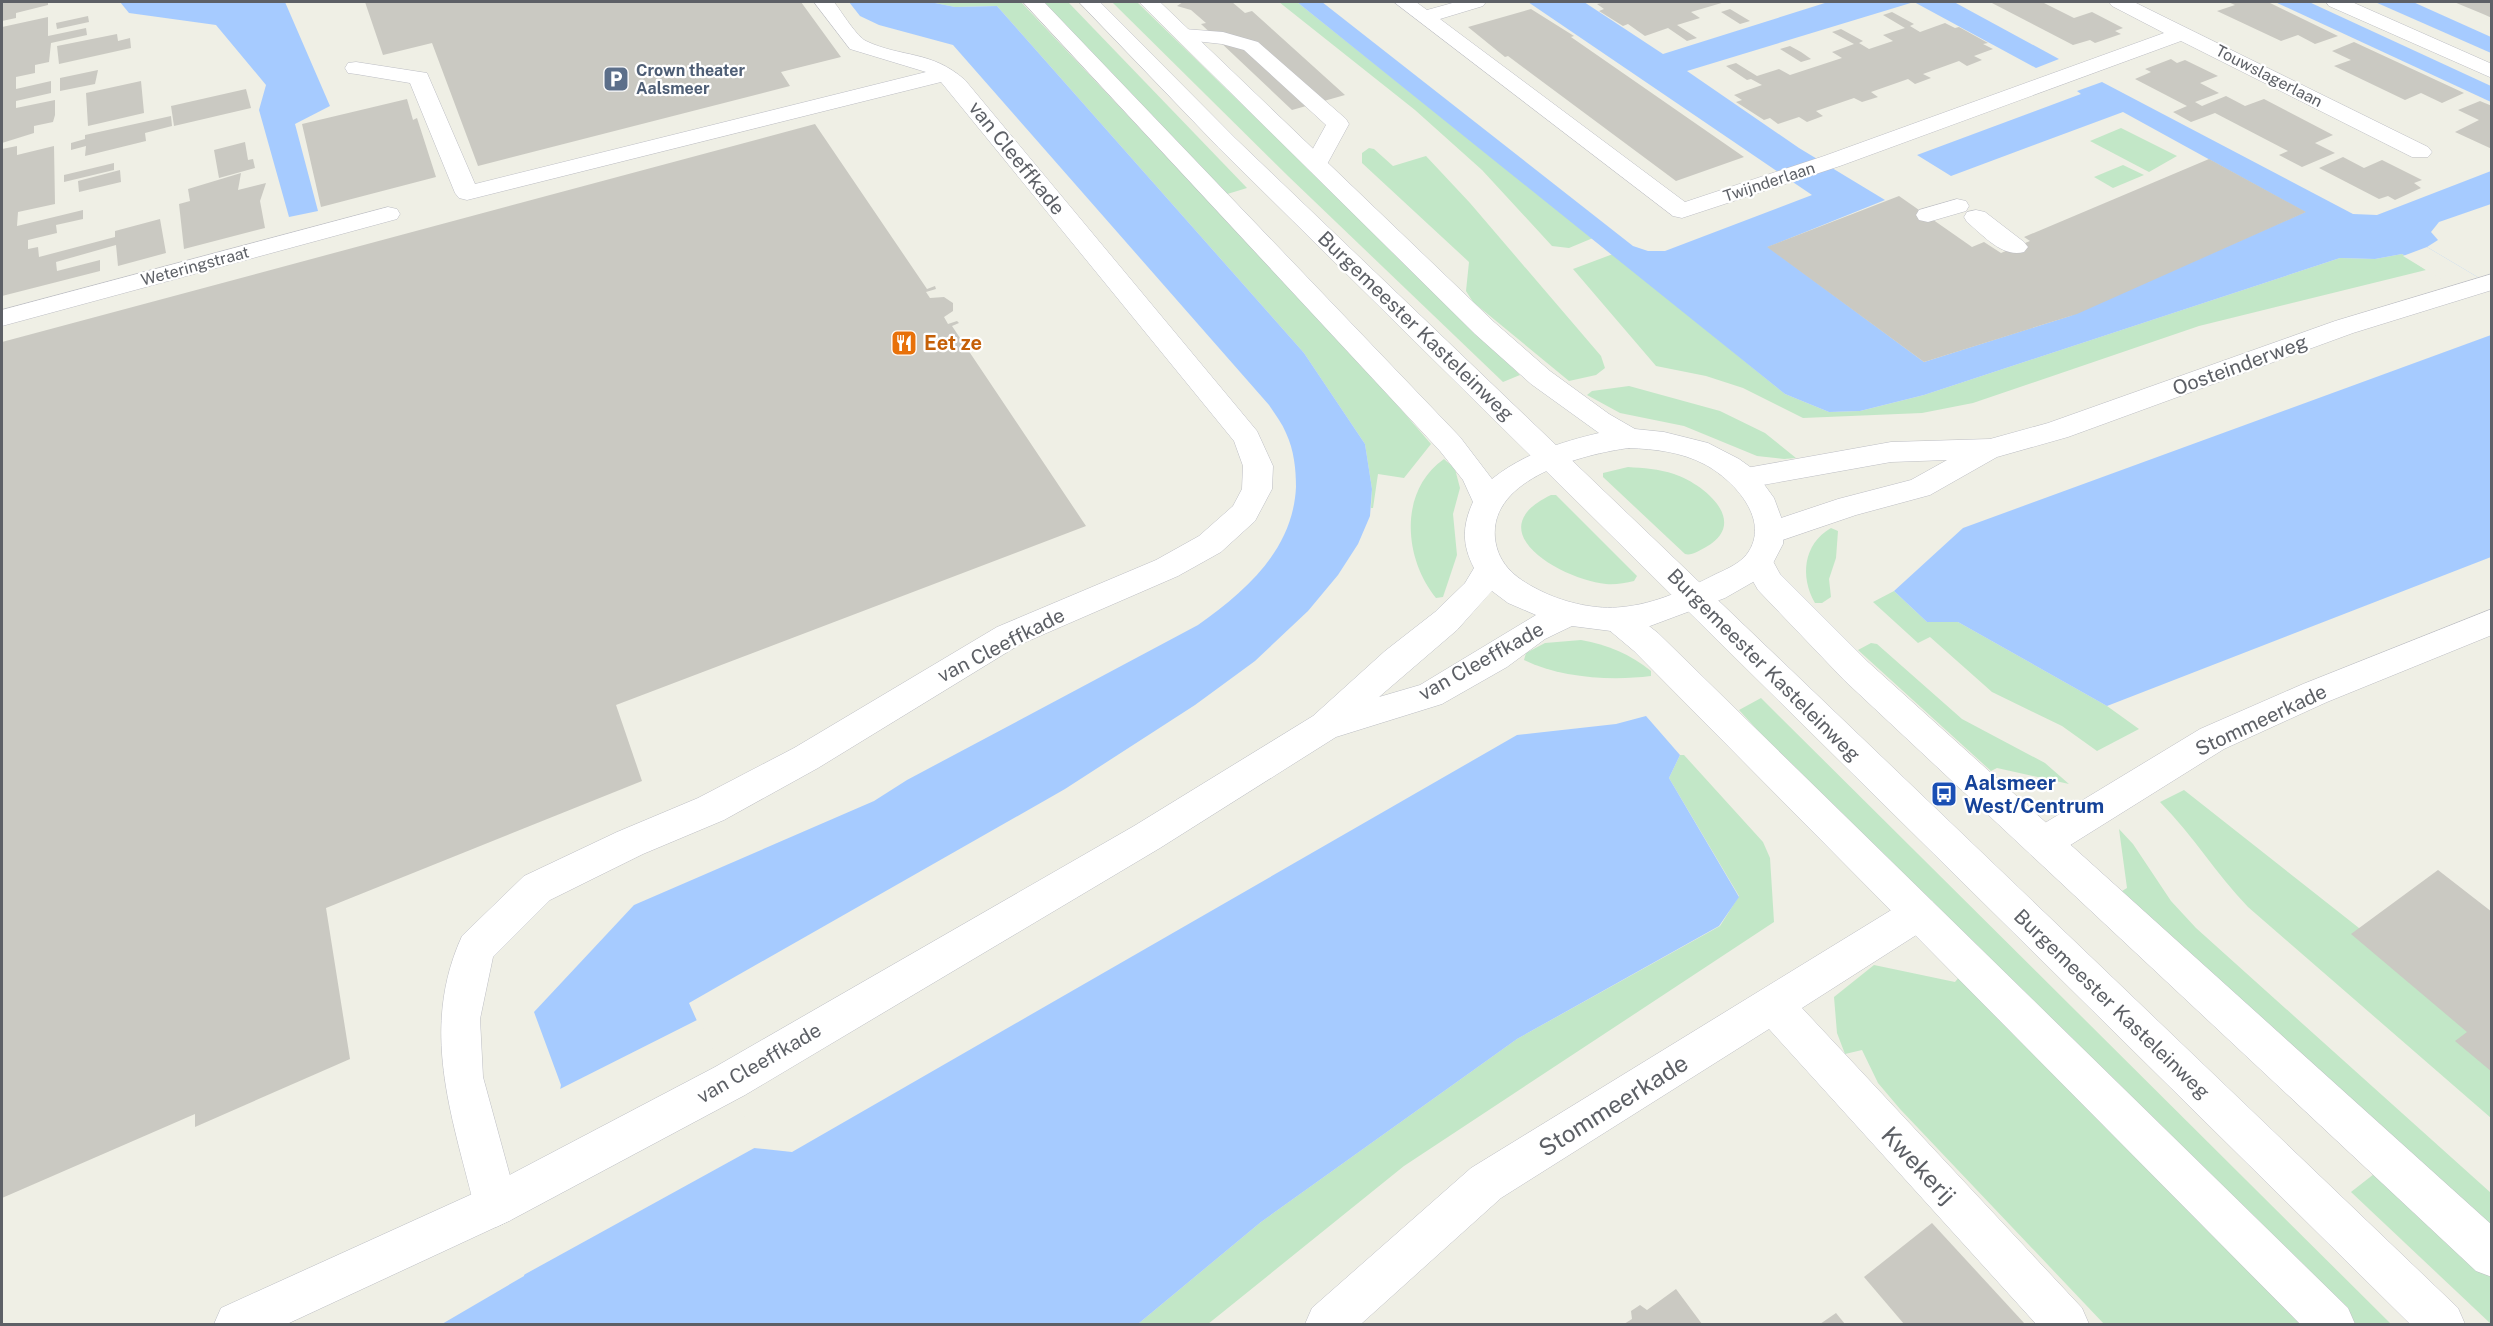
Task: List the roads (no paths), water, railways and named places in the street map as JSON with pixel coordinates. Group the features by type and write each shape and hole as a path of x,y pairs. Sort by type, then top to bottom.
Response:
{"street":[{"name":"van Cleeffkade","path":"496,1205 463,1077 460,1019 476,948 537,888 630,843 711,809 787,768 1008,636 1167,568 1210,544 1244,513 1257,489 1258,465 1246,438 964,94 945,74 906,57 857,45 824,2"},
{"path":"1033,2 1450,444 1476,476 1487,500"},
{"name":"Burgemeester Kasteleinweg","path":"1089,2 1227,143 2442,1324"},
{"path":"1149,2 1436,280 1560,395 1599,422 1629,438"},
{"name":"Twijnderlaan","path":"1404,2 1682,211 1832,161 2183,33"},
{"path":"1424,17 1476,2"},
{"name":"Touwslagerlaan","path":"2119,2 2420,152"},
{"path":"2336,2 2492,72"},
{"path":"1184,34 1223,38 1251,46 1338,124 1317,163"},
{"path":"356,68 419,78 467,193 945,74"},
{"path":"1928,215 1966,211 2015,248"},
{"name":"Weteringstraat","path":"2,318 388,214"},
{"name":"Oosteinderweg","path":"1567,615 1620,621 1656,614 1696,597 1764,548 1849,506 1920,488 1990,449 2069,427 2344,327 2490,283"},
{"path":"1567,615 1514,592 1489,569 1481,551 1478,532 1479,515 1487,500 1502,484 1551,458 1582,446 1629,438 1673,442 1703,451 1746,478 1767,513 1764,548 1769,582 1856,671 2492,1255"},
{"name":"Oosteinderweg","path":"1746,478 1891,452 1990,449"},
{"name":"van Cleeffkade","path":"237,1324 496,1205 730,1081 1147,837 1325,726 1397,660 1446,621 1476,591 1489,569"},
{"name":"van Cleeffkade","path":"1325,726 1430,695 1495,658 1534,630 1567,615"},
{"path":"1620,621 1646,642 2332,1324"},
{"name":"Stommeerkade","path":"2043,843 2212,739 2315,693 2486,629"},
{"name":"Stommeerkade","path":"1328,1324 1486,1184 1919,913"},
{"name":"Kwekerij","path":"1773,1005 2066,1324"}],"water":[{"path":"120,2 285,2 330,106 295,124 318,211 289,217 259,110 266,85 216,25 129,13"},
{"path":"849,2 930,2 955,7 997,6 1304,353 1365,444 1372,489 1370,516 1358,544 1338,575 1308,611 1255,661 1195,705 1065,789 689,1003 754,1148 792,1152 1517,735 1616,724 1646,716 1680,755 1669,778 1739,897 1719,926 1517,1039 1261,1222 1138,1324 442,1324 524,1276 561,1085 534,1012 634,905 874,801 907,780 1198,625 1233,598 1264,567 1286,530 1293,510 1296,487 1293,453 1284,429 1269,405 953,45 879,25 860,16"},
{"path":"1297,2 1322,2 1633,246 1648,251 1665,251 1812,195 1528,2 1584,2 1663,54 1828,2 1914,2 1687,71 1799,148 1885,200 1768,247 1924,362 2070,316 2305,212 2123,112 1951,176 1917,155 2081,94 2077,91 2102,82 2353,214 2377,215 2491,171 2491,204 2439,222 2431,232 2438,240 2427,247 2491,285 2491,306 2402,254 2375,259 2340,258 1924,395 1860,411 1829,412 1785,394"},
{"path":"1914,2 1954,2 2059,59 2036,68"},
{"path":"2275,2 2309,2 2491,86 2491,102"},
{"path":"2375,2 2413,2 2491,37 2491,53"},
{"path":"2491,335 2491,557 2107,706 1958,622 1927,622 1894,591 1963,528"}],"place":[{"name":"Crown theater Aalsmeer","path":"616,79"},
{"name":"Eet ze","path":"904,343"},
{"name":"Aalsmeer West/Centrum","path":"1944,794"}]}
